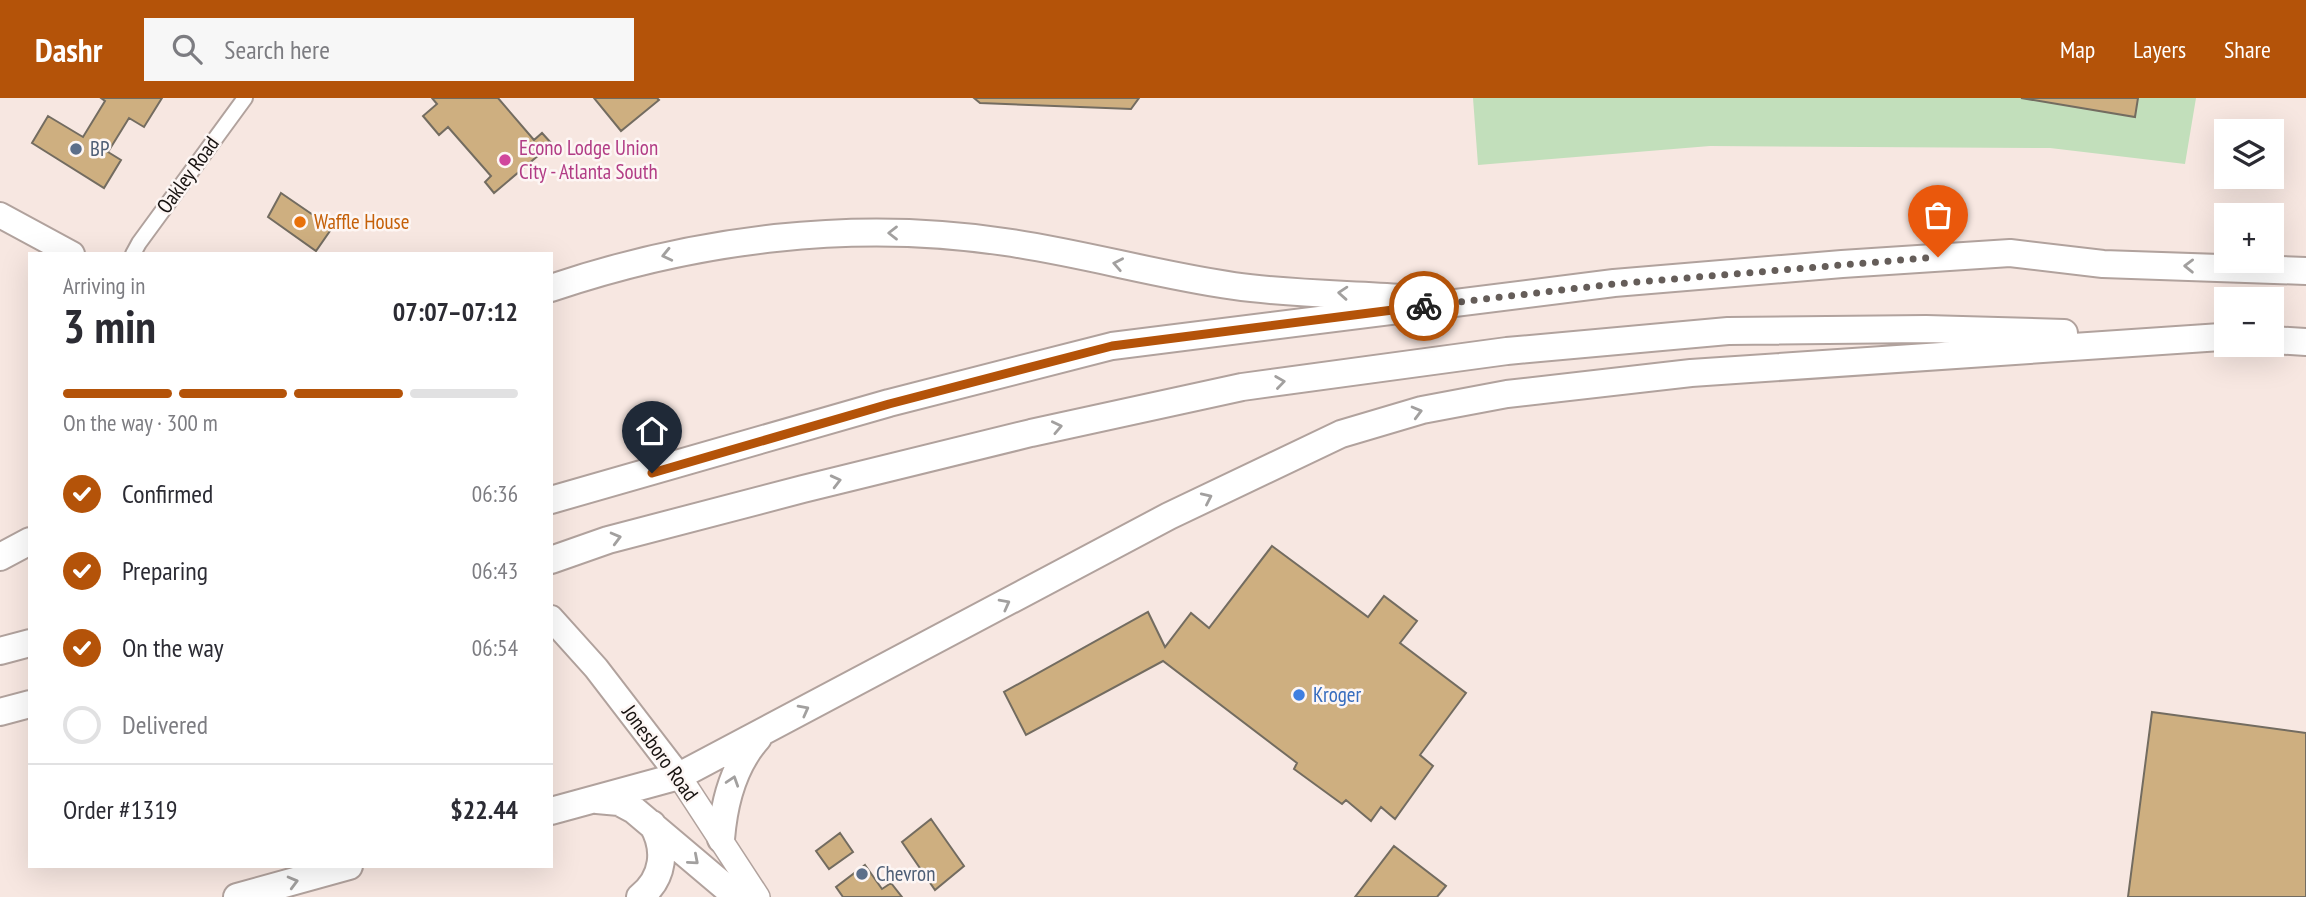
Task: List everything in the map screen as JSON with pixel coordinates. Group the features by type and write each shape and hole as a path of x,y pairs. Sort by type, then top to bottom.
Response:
{"highway":[{"path":"0,215 68,252"},
{"path":"553,287 607,269 704,247 821,233 904,233 1004,242 1235,286 1460,302"},
{"path":"553,499 889,404 1112,346 1641,281 2010,253 2103,264 2306,271"},
{"path":"553,559 608,540 1044,430 1242,387 1493,352 1728,331 1926,329 2214,337"},
{"path":"553,810 679,776 1169,516 1342,434 1422,410 1507,394 1691,373 2214,338"},
{"path":"2284,341 2306,342"},
{"path":"0,557 28,542"},
{"name":"Jonesboro Road","path":"553,620 579,648 679,776"},
{"path":"0,651 28,644"},
{"path":"0,712 28,705"},
{"path":"722,839 729,793 739,762 764,731"},
{"path":"595,799 619,802 634,810 737,897"},
{"path":"640,897 651,887 661,866 661,844 652,824"},
{"path":"237,897 342,868"}],"main road":[{"name":"Jonesboro Road","path":"679,776 758,897"}],"street":[{"name":"Oakley Road","path":"134,252 245,98"}],"green space":[{"path":"1473,98 2196,98 2185,164 2050,148 1710,146 1478,165"}],"building":[{"path":"101,98 162,98 144,127 129,118 108,152 121,160 104,188 32,143 48,116 83,137 105,101"},
{"name":"Econo Lodge Union City - Atlanta South","path":"432,98 498,98 534,140 542,133 552,144 494,193 485,182 491,176 448,127 439,135 423,116 437,104"},
{"path":"594,98 657,98 659,100 621,131"},
{"path":"974,98 1139,98 1131,109 980,103"},
{"path":"2021,98 2138,98 2135,117"},
{"name":"Waffle House","path":"281,193 332,228 316,251 268,217"},
{"path":"1272,546 1368,617 1384,596 1417,621 1400,643 1466,693 1420,755 1433,766 1395,819 1381,807 1371,821 1346,800 1342,804 1294,769 1297,763 1163,661 1026,735 1004,692 1148,612 1165,647 1191,613 1209,628"},
{"path":"2152,712 2306,733 2306,897 2128,897"},
{"path":"931,819 964,866 935,890 902,842"},
{"path":"840,833 853,852 829,869 816,851"},
{"path":"1394,846 1446,886 1437,897 1355,897"},
{"name":"Chevron","path":"865,865 882,889 891,883 902,897 843,897 836,887"}],"way so far":[{"path":"1424,306 1614,284 1938,257"}],"place":[{"name":"BP","path":"76,149"},
{"name":"Econo Lodge Union City - Atlanta South","path":"505,160"},
{"name":"Waffle House","path":"300,222"},
{"name":"Kroger","path":"1299,695"},
{"name":"Chevron","path":"862,874"}],"route":[{"path":"652,473 889,404 1112,346 1424,306"}]}
